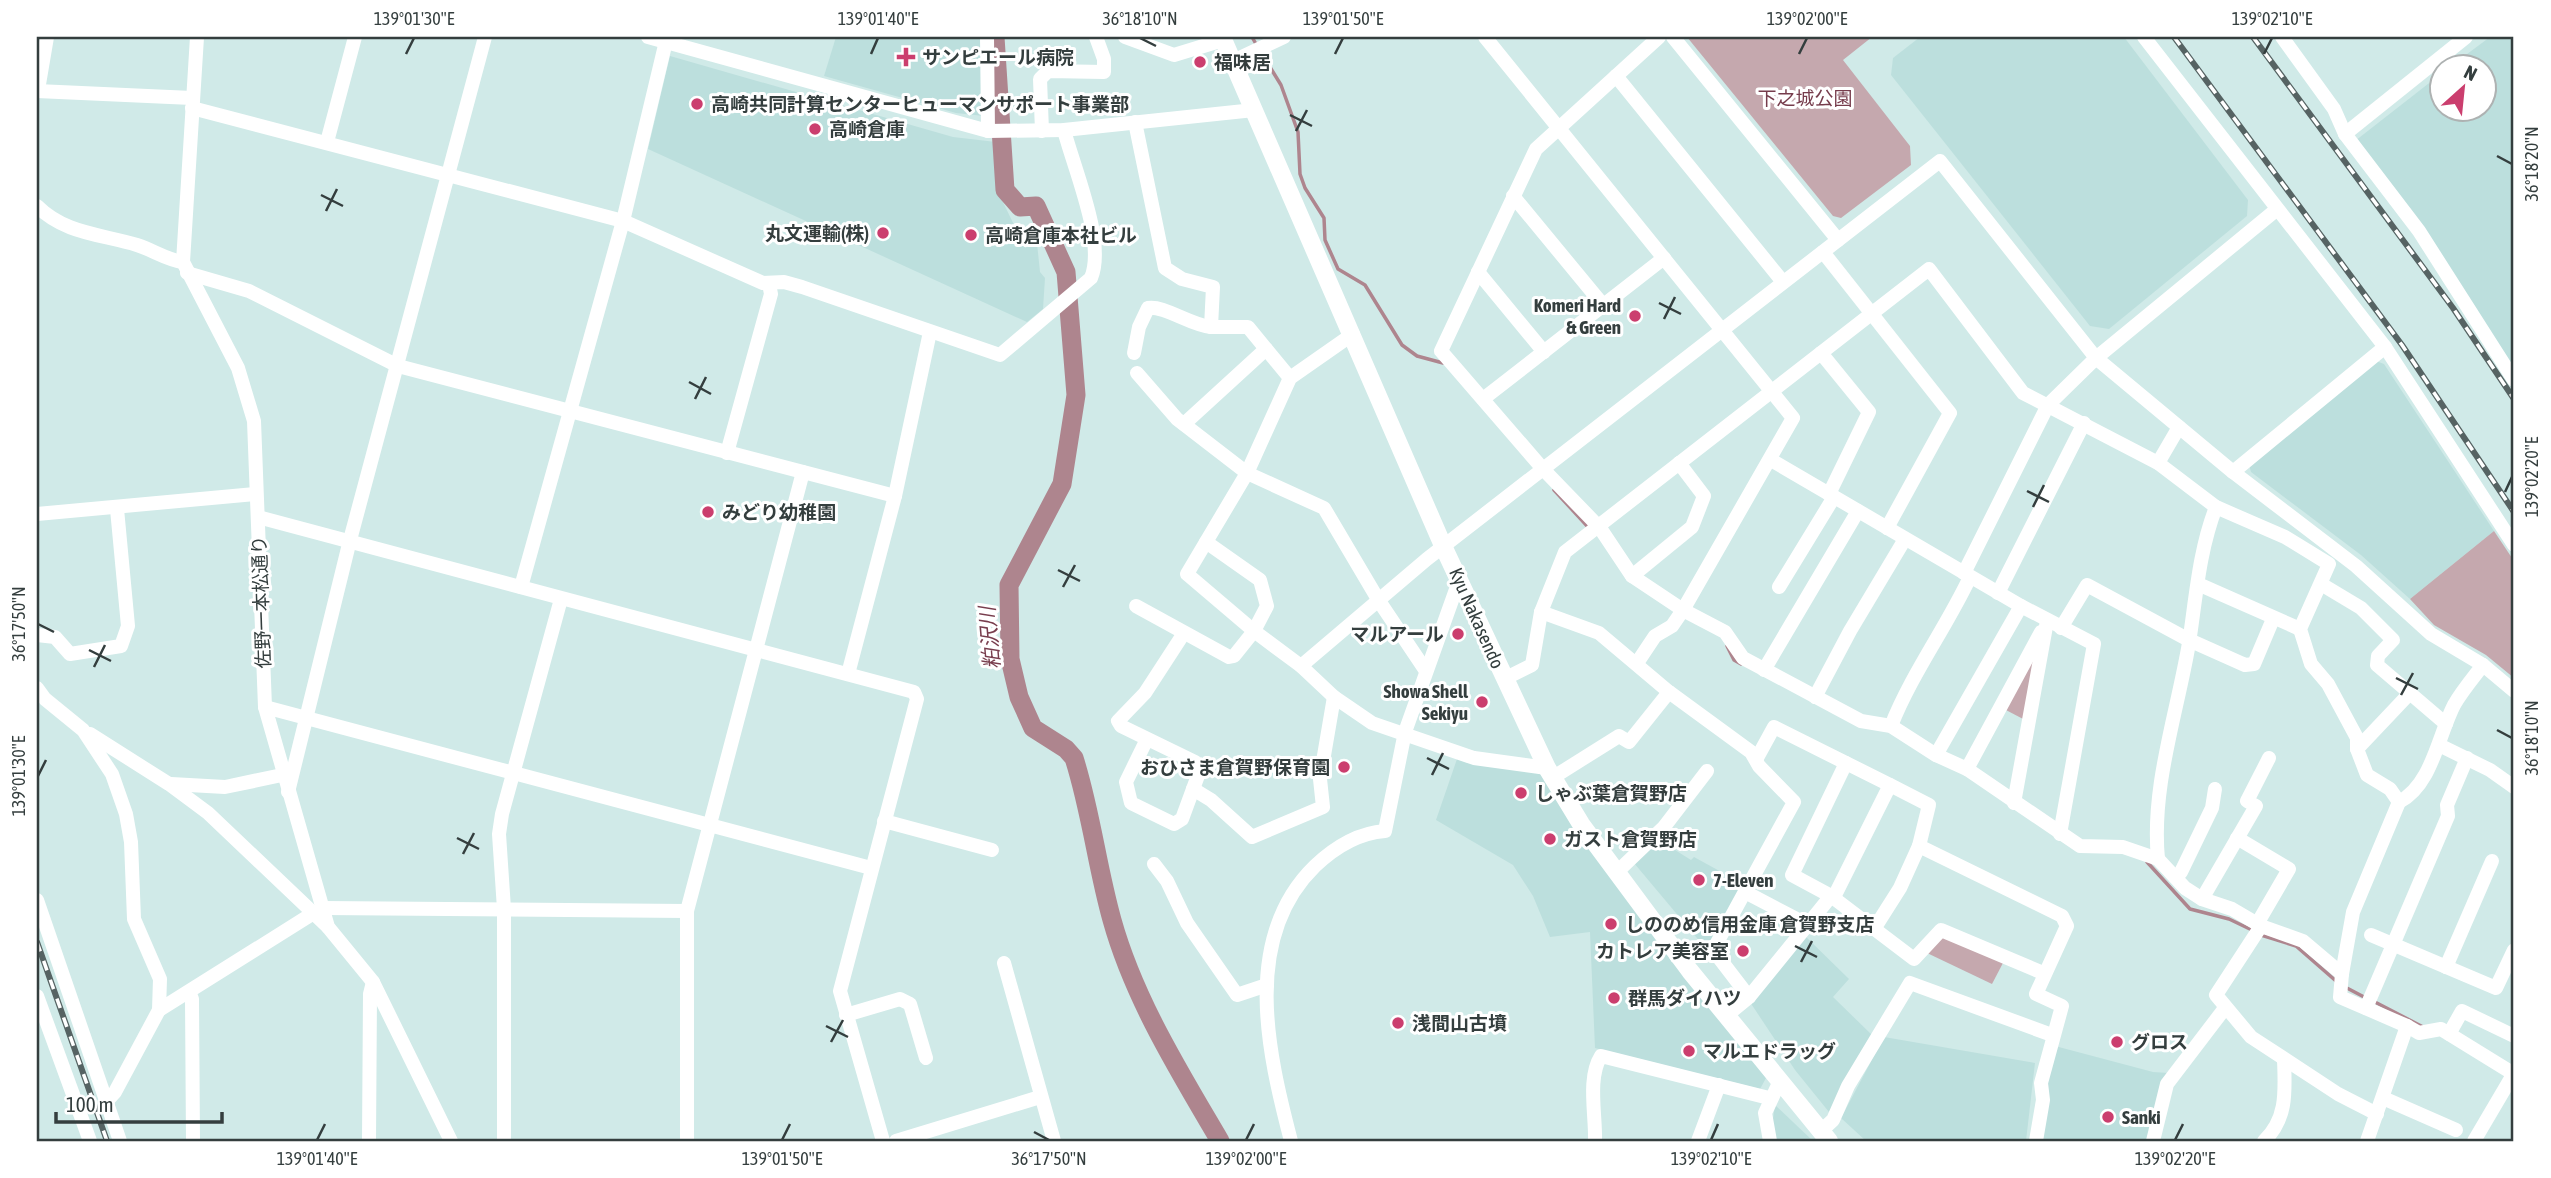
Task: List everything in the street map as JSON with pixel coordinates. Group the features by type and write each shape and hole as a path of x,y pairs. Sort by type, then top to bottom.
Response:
{"main road":[{"name":"Kyu Nakasendo","path":"1222,38 1444,548 1550,773 1617,872 1726,1016 1774,1091 1824,1137"}],"street":[{"path":"47,37 38,90 192,103 327,142 623,220 769,284 784,282 802,287 1000,355 1091,278 1096,254 1095,231 1064,130"},
{"path":"185,268 197,37"},
{"path":"327,142 355,37"},
{"path":"288,794 350,540 485,37"},
{"path":"648,37 666,39 992,131 1064,130 1254,110"},
{"path":"987,37 992,131"},
{"path":"1042,131 1040,79 1048,71 1104,72 1104,59 1096,37"},
{"path":"1125,37 1174,55 1222,38"},
{"path":"1233,61 1284,37"},
{"path":"1485,37 1793,418 1683,610 1672,626 1655,636 1637,663"},
{"path":"1659,37 1536,149 1441,351 1543,469 1600,528 1632,576 1683,610 1725,632 1743,658 1861,721 1891,726 1936,755 1967,769 2080,846 2123,847 2158,859 2202,899 2232,909 2259,925 2303,941 2342,977"},
{"path":"1673,37 1838,240"},
{"path":"2144,37 2385,347 2514,545"},
{"path":"2281,37 2334,108 2345,134 2419,231 2514,380"},
{"path":"2345,134 2466,37"},
{"path":"522,587 623,220 666,39"},
{"path":"1616,76 1783,282"},
{"path":"1135,122 1165,268 1182,279 1213,287 1211,327"},
{"path":"1301,666 1427,559 1940,161 2096,358 2233,471 2356,566 2431,634 2483,666 2514,691"},
{"path":"1513,196 1603,304"},
{"path":"37,206 50,219 71,230 128,242 185,268 248,291 398,366 895,496"},
{"path":"1891,726 1908,683 1948,625 1967,575 2048,405 2096,358 2276,210"},
{"path":"1823,252 1950,413 1886,528"},
{"path":"1483,399 1664,258"},
{"name":"佐野一本松通り","path":"185,268 242,381 254,421 265,707 318,911 328,928 373,982 451,1141"},
{"path":"1504,679 1532,665 1541,612 1565,552 1600,528 1679,463 1929,269 2023,393 2158,463 2216,507 2286,537 2329,564 2300,629 2311,664 2328,684 2357,738 2357,749 2367,775 2390,789 2399,802"},
{"path":"1478,272 1544,352"},
{"path":"727,453 771,294 769,284"},
{"path":"1134,353 1139,327 1148,309 1157,306 1189,322 1211,327 1248,327 1290,378"},
{"path":"848,674 895,496 930,332"},
{"path":"1353,334 1290,378 1247,472 1186,574 1301,666 1334,697 1372,723 1405,732 1474,758 1550,773 1619,736 1629,742 1669,692"},
{"path":"2233,471 2385,347"},
{"path":"1184,424 1266,349"},
{"path":"1779,587 1831,496 1869,412 1821,353"},
{"path":"1137,373 1184,424 1247,472 1324,508 1379,601 1426,671"},
{"path":"1998,593 2084,423"},
{"path":"2158,463 2179,427"},
{"path":"1771,460 2047,621 2094,644 2060,834"},
{"path":"1632,576 1692,527 1704,496 1679,463"},
{"path":"687,1141 687,911 803,472"},
{"path":"37,514 117,509 198,498 256,494"},
{"path":"2158,859 2155,828 2204,539 2216,507"},
{"path":"37,635 55,637 70,654 121,646 128,626 117,509"},
{"path":"1764,670 1858,511"},
{"path":"258,517 914,692 917,699 840,991 883,1141"},
{"path":"1815,697 1850,631 1905,539"},
{"path":"1136,606 1229,657 1234,656 1254,631 1267,606 1260,580 1206,542"},
{"path":"1291,1141 1269,1045 1266,985 1280,919 1303,878 1331,852 1348,842 1385,831 1405,732 1460,578"},
{"path":"2198,584 2300,629"},
{"path":"2321,584 2361,608 2393,640 2378,656 2377,665 2446,724"},
{"path":"2061,628 2087,585 2189,639 2245,664 2254,664 2273,619"},
{"path":"504,1141 504,909 499,834 561,599"},
{"path":"1936,755 2021,606"},
{"path":"1541,612 1599,633 1669,692 1757,758 1759,766 1794,802 1713,950 1749,997"},
{"path":"1967,769 2047,621"},
{"path":"2014,803 2047,621"},
{"path":"1147,739 1126,782 1131,803 1174,824 1182,819 1200,770 1195,762 1121,726 1118,721 1145,693 1184,633"},
{"path":"2474,1141 2514,1074 2441,1029 2419,1033 2340,997 2353,912 2399,802 2411,796 2439,745 2455,704 2483,666"},
{"path":"37,688 45,699 83,730 169,784 228,830 318,911"},
{"path":"2357,749 2410,693"},
{"path":"1193,789 1211,800 1252,837 1323,807 1320,779 1334,697"},
{"path":"265,707 871,868"},
{"path":"1757,758 1774,727 1929,805 1919,846 1900,888 1874,934"},
{"path":"83,730 112,774 126,814 134,862 134,919 160,979 159,1010 115,1092 105,1103"},
{"path":"2439,745 2467,758 2514,787"},
{"path":"2202,899 2256,806 2247,800 2269,758"},
{"path":"2366,1009 2448,816 2447,805 2467,758"},
{"path":"1824,1137 1848,1086 1910,983 1913,967 1833,896 1792,875 1846,763"},
{"path":"1617,872 1664,827 1707,772"},
{"path":"169,784 225,788 282,775"},
{"path":"1726,1016 1749,997 1833,896 1890,785"},
{"path":"2175,877 2181,872 2211,808 2215,789"},
{"path":"884,821 992,850"},
{"path":"2237,838 2289,869 2259,925 2216,995 2251,1037 2377,1114"},
{"path":"1919,846 2062,916 2067,926 2043,973 2036,994 2062,1006 2041,1083 2043,1100 2036,1141"},
{"path":"2446,967 2492,861"},
{"path":"1154,864 1167,881 1193,933 1237,995 1266,985"},
{"path":"1745,892 1808,925"},
{"path":"37,900 120,1141"},
{"path":"159,1010 190,994 318,911 687,911"},
{"path":"1874,934 1914,959 1941,930 2043,973"},
{"path":"2371,935 2496,988 2514,950"},
{"path":"1004,963 1054,1141"},
{"path":"369,1141 370,993 373,982"},
{"path":"1910,983 2052,1035"},
{"path":"190,994 193,1141"},
{"path":"37,996 90,1141"},
{"path":"846,1015 900,999 909,1004 926,1058"},
{"path":"2153,1141 2167,1084 2225,1008"},
{"path":"2449,1034 2462,1011 2514,1037"},
{"path":"2367,1141 2407,1026"},
{"path":"1595,1141 1594,1090 1596,1064 1601,1056 1719,1085 1774,1091 1765,1113 1770,1141"},
{"path":"2274,1138 2280,1124 2284,1059"},
{"path":"1698,1141 1719,1085"},
{"path":"896,1141 1040,1097"},
{"path":"2383,1098 2456,1130"}],"shaded area":[{"name":"サンピエール病院","path":"836,37 981,37 984,116 956,113 824,76"},
{"path":"1920,37 2124,37 2248,200 2247,216 2109,329 2090,326 1891,75 1893,58"},
{"path":"2490,37 2514,37 2514,369 2355,141 2428,84 2428,122 2498,122 2498,52 2470,52"},
{"path":"670,56 953,137 996,142 998,192 1020,237 1037,243 1040,272 1045,278 1043,309 1027,322 648,149"},
{"path":"2376,361 2384,364 2494,531 2410,599 2361,555 2251,472 2249,465"},
{"path":"1457,759 1542,774 1766,1078 1760,1089 1595,1048 1590,932 1550,937 1533,896 1513,865 1436,820"},
{"path":"1659,840 1691,860 1694,857 1745,885 1707,950 1634,863"},
{"path":"1803,934 1849,979 1833,997 1872,1035 1829,1112 1795,1070 1750,1002"},
{"path":"1884,1037 2035,1063 2026,1141 1866,1141 1841,1118"},
{"path":"2055,1046 2153,1072 2169,1073 2149,1141 2041,1141 2047,1083"},
{"path":"1775,1105 1813,1141 1776,1141 1772,1126"}],"green space":[{"name":"下之城公園","path":"1687,37 1872,37 1843,60 1910,146 1911,165 1841,218 1833,216"},
{"path":"2494,531 2514,561 2514,678 2486,655 2434,625 2410,599"},
{"path":"2040,640 2025,720 2004,709"},
{"path":"1941,936 2004,961 1992,984 1927,953"}],"waterway":[{"name":"粕沢川","path":"995,37 1005,190 1020,207 1036,206 1066,272 1076,395 1062,484 1009,585 1010,659 1019,697 1033,728 1066,749 1074,758 1112,920 1132,978 1159,1034 1220,1141"},
{"path":"1252,37 1256,44"},
{"path":"1262,54 1281,85 1298,132 1300,174 1305,188 1324,218 1325,240 1338,269 1365,285 1402,345 1417,356 1443,363"},
{"path":"1554,490 1589,528"},
{"path":"1727,646 1734,660 1741,664"},
{"path":"2147,862 2190,909 2229,919 2254,931"},
{"path":"2261,935 2296,946 2336,981"},
{"path":"2345,987 2366,998"},
{"path":"2373,1001 2425,1028"}],"railway":[{"path":"2174,37 2402,345 2514,512"},
{"path":"2253,37 2453,308 2514,399"},
{"path":"37,942 107,1141"}],"place":[{"name":"サンピエール病院","path":"906,57"},
{"name":"福味居","path":"1200,62"},
{"name":"高崎共同計算センターヒューマンサポート事業部","path":"697,104"},
{"name":"高崎倉庫","path":"815,129"},
{"name":"丸文運輸(株)","path":"883,233"},
{"name":"高崎倉庫本社ビル","path":"971,235"},
{"name":"Komeri Hard & Green","path":"1635,316"},
{"name":"みどり幼稚園","path":"708,512"},
{"name":"マルアール","path":"1458,634"},
{"name":"Showa Shell Sekiyu","path":"1482,702"},
{"name":"おひさま倉賀野保育園","path":"1344,767"},
{"name":"しゃぶ葉倉賀野店","path":"1521,793"},
{"name":"ガスト倉賀野店","path":"1550,839"},
{"name":"7-Eleven","path":"1699,880"},
{"name":"しののめ信用金庫 倉賀野支店","path":"1611,924"},
{"name":"カトレア美容室","path":"1743,951"},
{"name":"群馬ダイハツ","path":"1614,998"},
{"name":"浅間山古墳","path":"1398,1023"},
{"name":"グロス","path":"2117,1042"},
{"name":"マルエドラッグ","path":"1689,1051"},
{"name":"Sanki","path":"2108,1117"}]}
